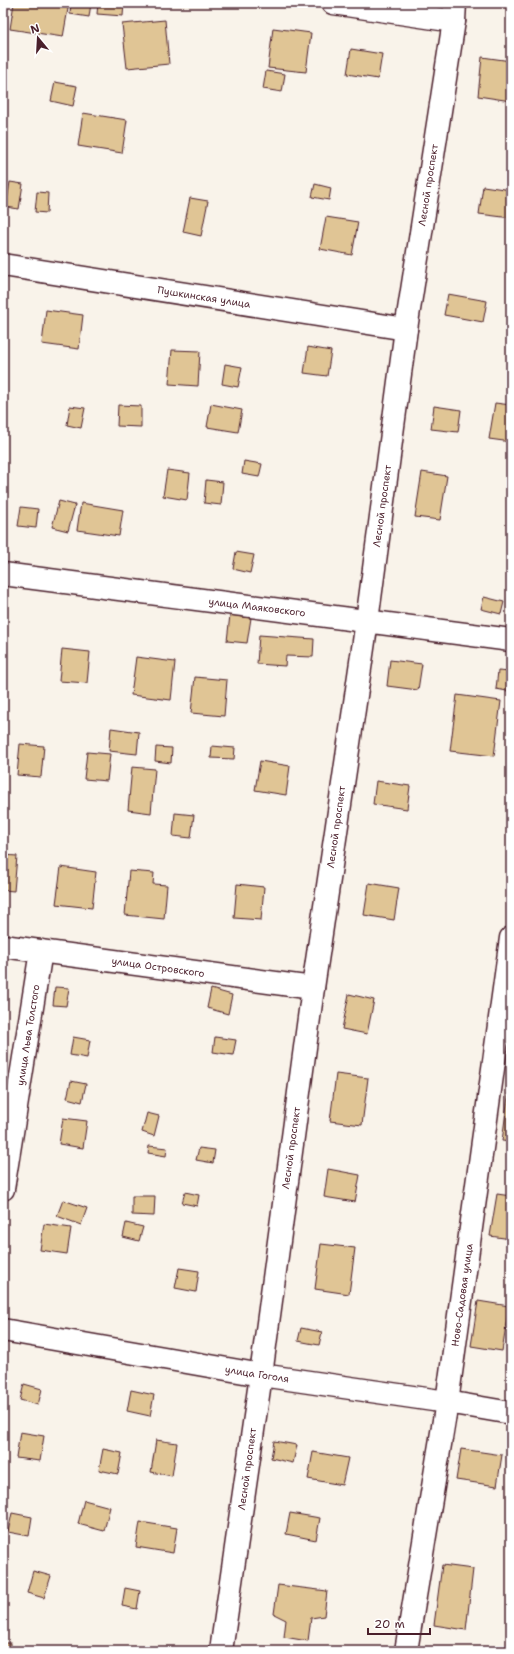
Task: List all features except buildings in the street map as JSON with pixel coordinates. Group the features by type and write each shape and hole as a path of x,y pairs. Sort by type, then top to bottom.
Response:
{"street":[{"path":"333,3 454,12"},
{"name":"Лесной проспект","path":"221,1651 261,1376 313,988 406,329 454,12"},
{"name":"Пушкинская улица","path":"3,265 406,329"},
{"name":"улица Маяковского","path":"3,574 511,640"},
{"name":"Ново-Садовая улица","path":"406,1651 447,1402 511,938"},
{"name":"улица Островского","path":"3,946 313,988"},
{"name":"улица Льва Толстого","path":"3,1189 41,951"},
{"name":"улица Гоголя","path":"3,1330 261,1376 447,1402 511,1413"}]}
